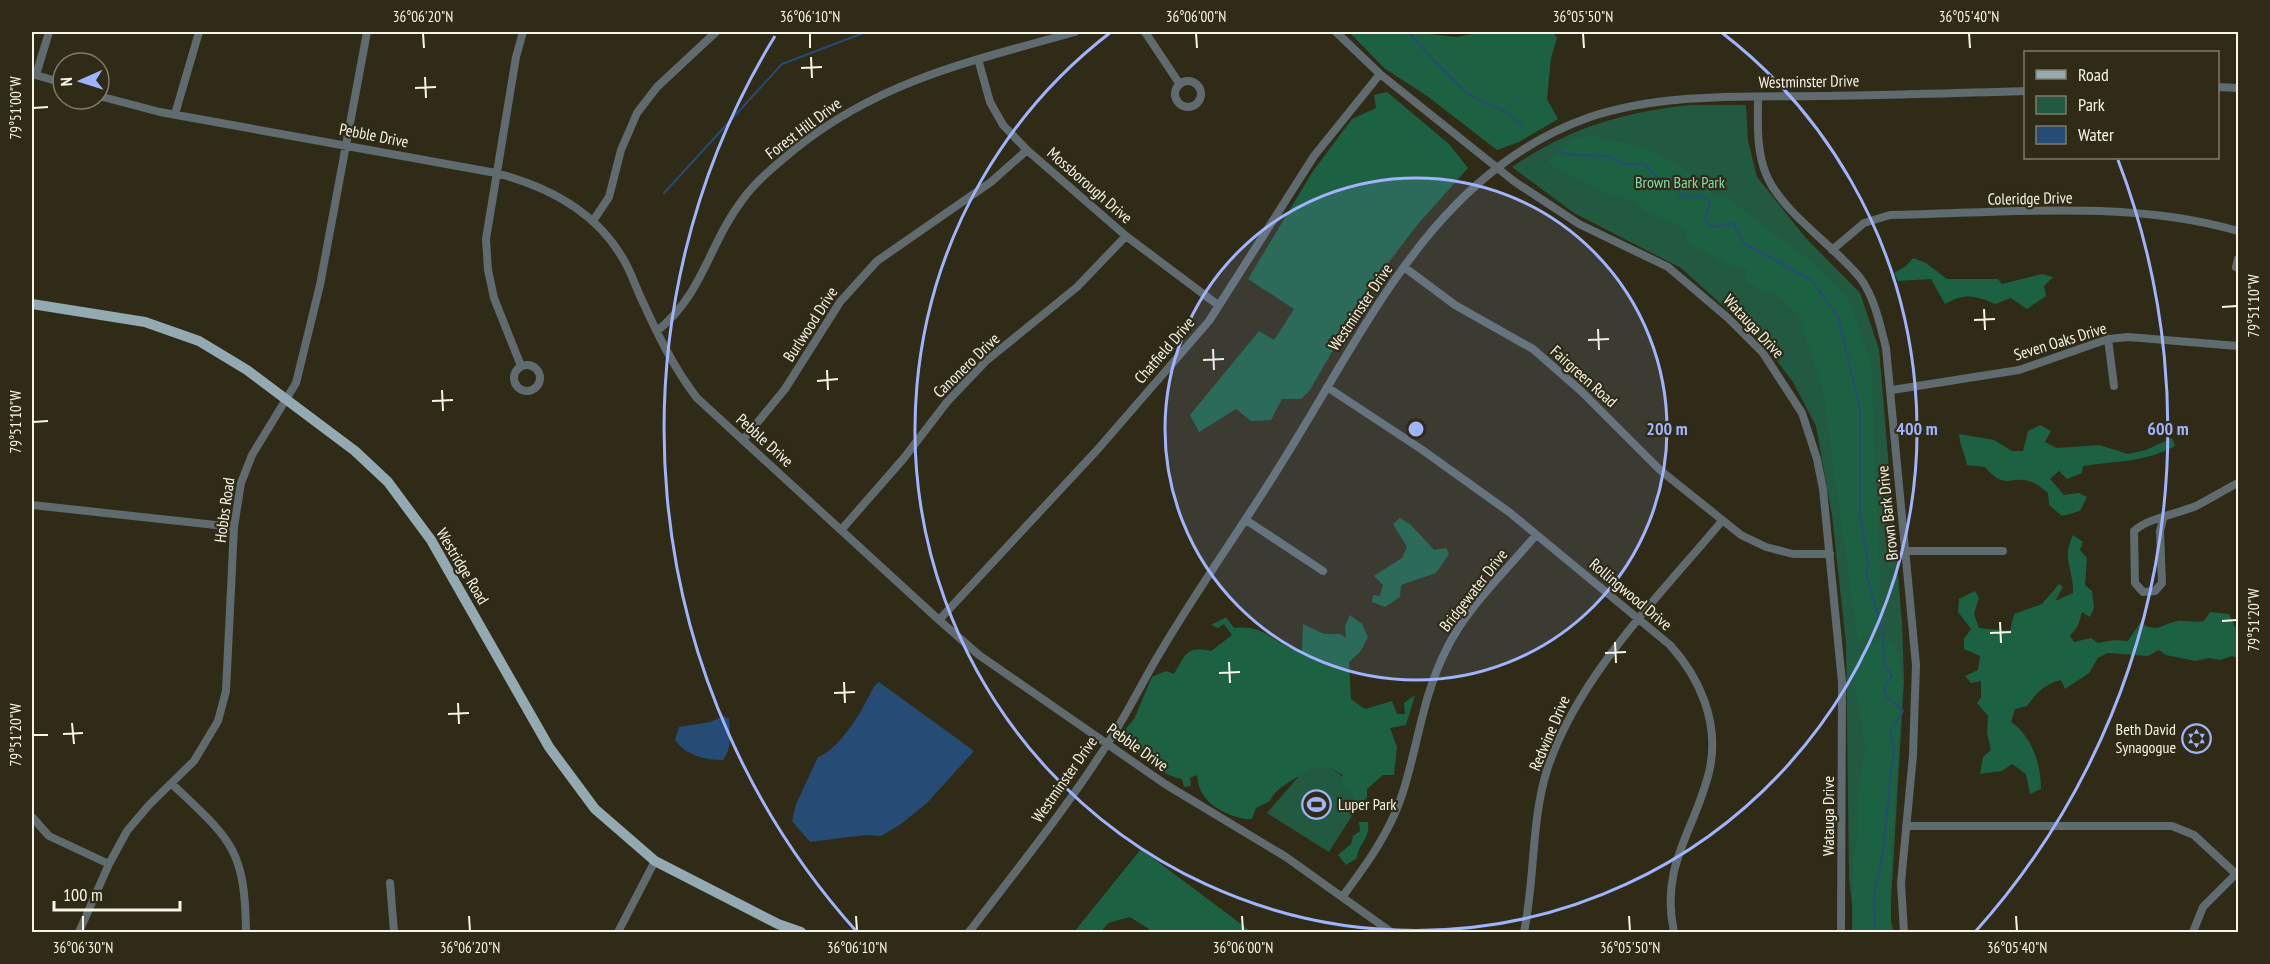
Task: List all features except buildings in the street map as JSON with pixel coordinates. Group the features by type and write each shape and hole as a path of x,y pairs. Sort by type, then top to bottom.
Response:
{"main road":[{"name":"Westridge Road","path":"32,304 129,318 171,329 231,359 355,451 384,477 404,501 442,557 562,768 595,809 655,861 753,912 801,933"}],"street":[{"path":"49,32 34,75 51,80"},
{"path":"176,114 199,32"},
{"name":"Hobbs Road","path":"79,933 109,864 137,818 194,760 211,736 222,708 226,691 234,526 239,492 246,466 288,400 296,383 316,304 367,32"},
{"path":"521,366 499,315 488,270 486,239 516,57 523,32"},
{"path":"593,221 609,197 627,132 638,112 657,87 717,32"},
{"name":"Forest Hill Drive","path":"657,331 687,302 727,222 744,197 786,156 820,129 867,101 911,80 1075,32"},
{"path":"1145,32 1179,83"},
{"name":"Watauga Drive","path":"1336,32 1380,74 1496,168 1579,224 1668,267 1699,291 1763,353 1802,413 1823,489 1842,682 1841,933"},
{"name":"Mossborough Drive","path":"978,59 990,102 1004,125 1027,150 1126,236 1218,305"},
{"name":"Chatfield Drive","path":"939,620 1098,449 1209,321 1314,156 1380,74"},
{"path":"2219,87 2238,88"},
{"name":"Westminster Drive","path":"969,933 1087,777 1161,650 1246,519 1360,329 1404,267 1453,207 1496,168 1550,134 1589,118 1631,106 1692,99 2024,91"},
{"name":"Brown Bark Drive","path":"1758,97 1760,156 1766,175 1780,198 1861,280 1871,297 1886,348 1892,390 1916,665 1914,726 1901,883 1904,933"},
{"name":"Pebble Drive","path":"111,99 176,114 496,173 536,185 560,196 593,221 622,256 657,331 692,391 939,620 979,655 1107,744 1165,784 1286,857 1343,896 1391,933"},
{"name":"Burlwood Drive","path":"743,440 785,390 840,302 877,261 991,183 1027,150"},
{"name":"Coleridge Drive","path":"1832,250 1864,223 1890,215 2126,212 2182,217 2238,231"},
{"name":"Canonero Drive","path":"842,529 904,458 947,402 986,361 1077,287 1126,236"},
{"name":"Fairgreen Road","path":"1404,267 1455,305 1533,349 1581,391 1660,470 1741,535 1766,547 1793,554 1830,554"},
{"name":"Seven Oaks Drive","path":"1892,390 2019,370 2108,339 2128,337 2238,346"},
{"path":"2108,339 2114,386"},
{"name":"Rollingwood Drive","path":"1327,387 1421,449 1509,512 1640,620 1686,663 1703,692 1712,741 1710,768 1674,870 1670,900 1674,933"},
{"path":"2163,519 2160,531 2162,583 2155,591 2143,592 2135,583 2134,531 2142,523 2163,519 2238,483"},
{"path":"32,505 234,526"},
{"path":"1246,519 1323,571"},
{"name":"Redwine Drive","path":"1524,933 1530,906 1540,801 1547,770 1578,700 1610,654 1722,521"},
{"name":"Bridgewater Drive","path":"1343,896 1379,846 1390,824 1401,797 1423,707 1446,649 1463,622 1536,535"},
{"path":"1906,551 2003,550"},
{"path":"172,784 224,835 235,852 244,880 246,933"},
{"path":"32,817 49,836 109,864"},
{"path":"1906,826 2172,826 2194,835 2237,872 2203,907 2193,933"},
{"path":"618,933 655,861"},
{"path":"390,884 394,933"}],"green space":[{"path":"1349,32 1426,32 1456,37 1483,32 1553,32 1557,38 1551,58 1547,99 1558,119 1519,142 1497,150 1427,96 1384,68"},
{"path":"1387,92 1449,144 1468,168 1418,224 1368,289 1310,390 1301,399 1282,399 1271,420 1251,421 1236,409 1199,432 1190,415 1259,331 1274,340 1294,309 1248,279 1313,171 1352,119 1376,108 1374,95"},
{"name":"Brown Bark Park","path":"1691,105 1746,105 1748,141 1757,177 1805,237 1860,293 1879,349 1902,623 1904,680 1890,918 1894,932 1855,932 1849,877 1846,644 1832,515 1816,426 1793,382 1761,340 1681,268 1574,213 1512,167 1554,142 1597,124 1642,112"},
{"path":"1594,136 1647,148 1695,176 1707,191 1729,199 1808,258 1849,300 1871,361 1882,625 1869,632 1858,642 1823,391 1798,315 1775,293 1762,292 1745,279 1748,269 1728,265 1686,242 1685,229 1649,213 1635,201 1611,195 1547,163 1576,138"},
{"path":"1913,258 1926,263 1947,279 1998,279 2002,284 2042,274 2053,277 2044,286 2046,296 2027,309 2011,298 1995,304 1970,296 1945,304 1931,279 1898,281 1894,273 1906,266"},
{"path":"2040,425 2051,431 2045,442 2057,448 2099,445 2128,454 2146,450 2172,438 2175,446 2142,458 2083,466 2082,473 2067,479 2059,471 2050,479 2064,495 2079,493 2087,497 2080,511 2062,516 2049,505 2048,493 2034,483 2025,480 2003,481 1985,467 1967,465 1959,434 1994,440 2012,451 2023,451 2028,431"},
{"path":"1400,518 1411,525 1434,550 1446,548 1449,554 1436,573 1401,585 1400,597 1385,607 1372,602 1373,595 1380,596 1383,585 1374,576 1402,558 1407,547 1393,524"},
{"path":"2073,535 2083,542 2080,550 2087,558 2085,585 2092,591 2094,608 2090,617 2082,612 2078,626 2070,636 2074,642 2091,638 2098,643 2114,640 2128,641 2140,623 2156,628 2178,621 2201,622 2210,612 2229,614 2238,633 2238,658 2232,656 2220,660 2209,658 2195,661 2166,655 2159,650 2148,656 2107,653 2098,658 2089,673 2065,689 2061,680 2046,686 2027,706 2015,709 2011,722 2025,735 2037,761 2041,789 2030,794 2026,774 2012,764 2002,771 1980,774 1983,757 1991,750 1987,733 1988,716 1977,703 1981,698 1981,681 1971,683 1965,676 1978,670 1980,656 1964,649 1964,639 1971,629 1958,612 1959,599 1975,591 1979,598 1974,614 1979,628 2010,631 2014,614 2042,604 2059,584 2063,587 2055,601 2073,593 2068,551"},
{"path":"1350,615 1362,624 1368,637 1360,652 1349,662 1351,699 1365,709 1392,701 1397,714 1405,714 1404,703 1415,695 1406,725 1390,728 1397,747 1394,775 1383,775 1367,789 1367,797 1361,806 1353,804 1353,793 1340,785 1343,775 1330,768 1311,768 1283,786 1270,801 1256,808 1252,819 1245,819 1230,815 1215,807 1200,789 1197,775 1190,778 1191,786 1184,787 1182,779 1163,771 1148,756 1136,754 1124,731 1134,719 1152,677 1166,671 1174,674 1188,653 1196,650 1211,651 1232,635 1224,624 1218,628 1211,625 1226,617 1234,628 1264,632 1292,649 1302,651 1303,624 1324,634 1340,634 1346,638 1345,626"},
{"path":"1887,635 1899,655 1903,688 1891,851 1891,932 1852,932 1853,859 1858,834 1858,795 1865,746 1852,665 1863,650"},
{"name":"Luper Park","path":"1314,764 1327,766 1367,792 1329,852 1267,813 1300,775"},
{"path":"1359,822 1368,822 1366,837 1357,858 1346,865 1338,855 1351,844 1353,836 1360,831"},
{"path":"1141,849 1253,932 1148,932 1149,929 1130,917 1108,923 1101,932 1074,932"}],"water":[{"path":"879,682 974,751 927,803 901,824 881,836 865,835 810,842 792,821 796,804 818,757 825,754 845,734"},
{"path":"724,716 729,719 730,735 728,751 723,760 697,756 685,750 675,740 679,727 710,722"}],"waterway":[{"path":"664,193 782,64 866,32"},
{"path":"1408,32 1470,95 1508,113 1521,126"},
{"path":"1556,150 1569,155 1609,156 1623,164 1645,164 1658,178 1677,180 1680,195 1704,197 1710,203 1704,220 1711,227 1733,223 1745,244 1811,280 1838,316 1860,409 1860,513 1868,561 1866,573 1883,634 1884,664 1892,675 1884,687 1887,697 1903,711 1890,732 1894,745 1883,851 1874,897 1875,932"}],"place":[{"name":"Beth David Synagogue","path":"2197,738"},
{"name":"Luper Park","path":"1317,804"}]}
